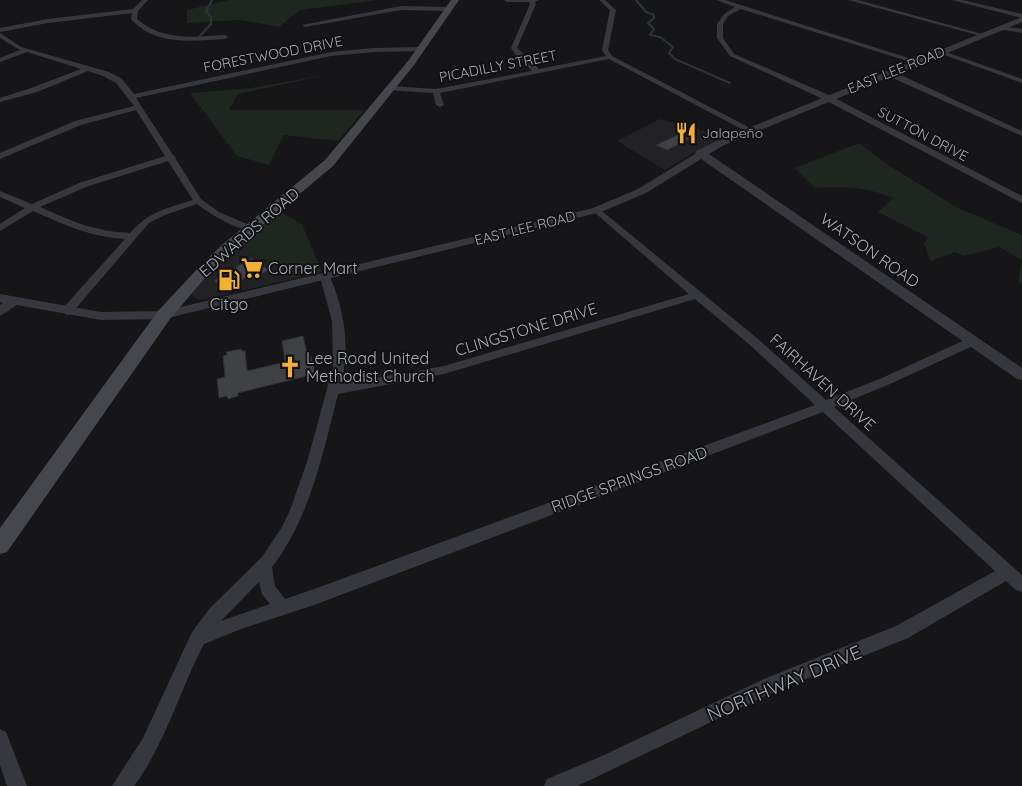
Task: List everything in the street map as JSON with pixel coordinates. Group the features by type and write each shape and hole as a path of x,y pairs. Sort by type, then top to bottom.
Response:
{"main road":[{"name":"EDWARDS ROAD","path":"0,545 164,315 204,269 249,227 329,163 390,88 452,4"}],"street":[{"path":"145,0 133,16 136,21 161,36 188,39 225,37"},
{"path":"507,0 534,1 514,48 538,72"},
{"path":"602,0 613,10 605,50 610,56 750,130"},
{"path":"719,0 916,62"},
{"path":"851,0 984,35"},
{"path":"955,0 1022,18"},
{"path":"304,25 402,8 452,4"},
{"name":"SUTTON DRIVE","path":"740,6 726,15 720,24 720,38 728,53 828,98 1022,200"},
{"path":"0,30 48,21 135,11"},
{"name":"EAST LEE ROAD","path":"0,298 101,316 164,315 597,210 642,191 700,153 750,130 1022,18"},
{"path":"1000,28 1022,32"},
{"path":"0,35 12,44 27,50 114,78 123,85 139,107 198,201 216,214 249,227"},
{"name":"FORESTWOOD DRIVE","path":"132,97 331,54 374,50 420,49"},
{"path":"0,60 27,50"},
{"path":"941,52 1022,81"},
{"name":"PICADILLY STREET","path":"390,88 436,91 610,56"},
{"path":"0,100 34,90 87,69"},
{"path":"889,73 1022,134"},
{"path":"436,91 440,105"},
{"path":"0,156 78,123 139,107"},
{"name":"WATSON ROAD","path":"700,153 1022,375"},
{"path":"0,228 33,207 89,183 172,157"},
{"path":"0,194 88,231 108,235 134,236"},
{"path":"67,311 142,226 155,216 198,201"},
{"name":"FAIRHAVEN DRIVE","path":"597,210 754,342 1022,584"},
{"path":"122,786 150,745 198,638 227,600 264,565 292,522 308,476 339,367 340,334 336,306 325,276"},
{"name":"CLINGSTONE DRIVE","path":"332,390 444,370 696,295"},
{"path":"0,312 14,301"},
{"name":"RIDGE SPRINGS ROAD","path":"198,638 826,406 973,341"},
{"path":"264,565 268,589 282,607"},
{"name":"NORTHWAY DRIVE","path":"554,786 594,770 772,684 880,642 922,622 985,582 1008,572"},
{"path":"0,738 17,786"}],"shaded area":[{"path":"229,0 378,0 300,10 279,27 240,20 187,23 187,10"},
{"path":"331,74 238,94 229,110 364,110 338,141 284,135 269,165 237,156 190,93 251,88"},
{"path":"660,119 704,131 717,139 665,170 617,141"},
{"path":"859,143 888,165 958,208 1022,235 1022,260 999,247 964,256 955,252 931,261 924,244 928,237 878,212 893,198 884,194 855,188 815,188 795,168"},
{"path":"283,213 302,224 322,272 292,279 239,244 277,214"},
{"path":"239,244 292,279 202,300 193,297 192,292 202,279"},
{"path":"1022,260 1022,283 1018,282"}],"building":[{"path":"686,131 695,136 667,150 656,145"},
{"path":"251,258 269,270 253,278 249,276 225,289 214,281"},
{"name":"Lee Road United Methodist Church","path":"303,336 308,357 311,356 315,374 238,393 238,396 228,399 227,396 219,398 217,379 225,377 223,356 227,355 226,352 241,349 245,351 247,371 285,362 282,341"}],"waterway":[{"path":"198,38 211,24 211,17 206,11 212,0"},
{"path":"636,0 646,12 654,15 654,18 648,23 654,29 650,35 660,37 673,47 669,53 675,59 730,83"}],"place":[{"name":"Jalapeño","path":"686,133"},
{"name":"Corner Mart","path":"252,268"},
{"name":"Citgo","path":"229,280"},
{"name":"Lee Road United Methodist Church","path":"290,367"}]}
